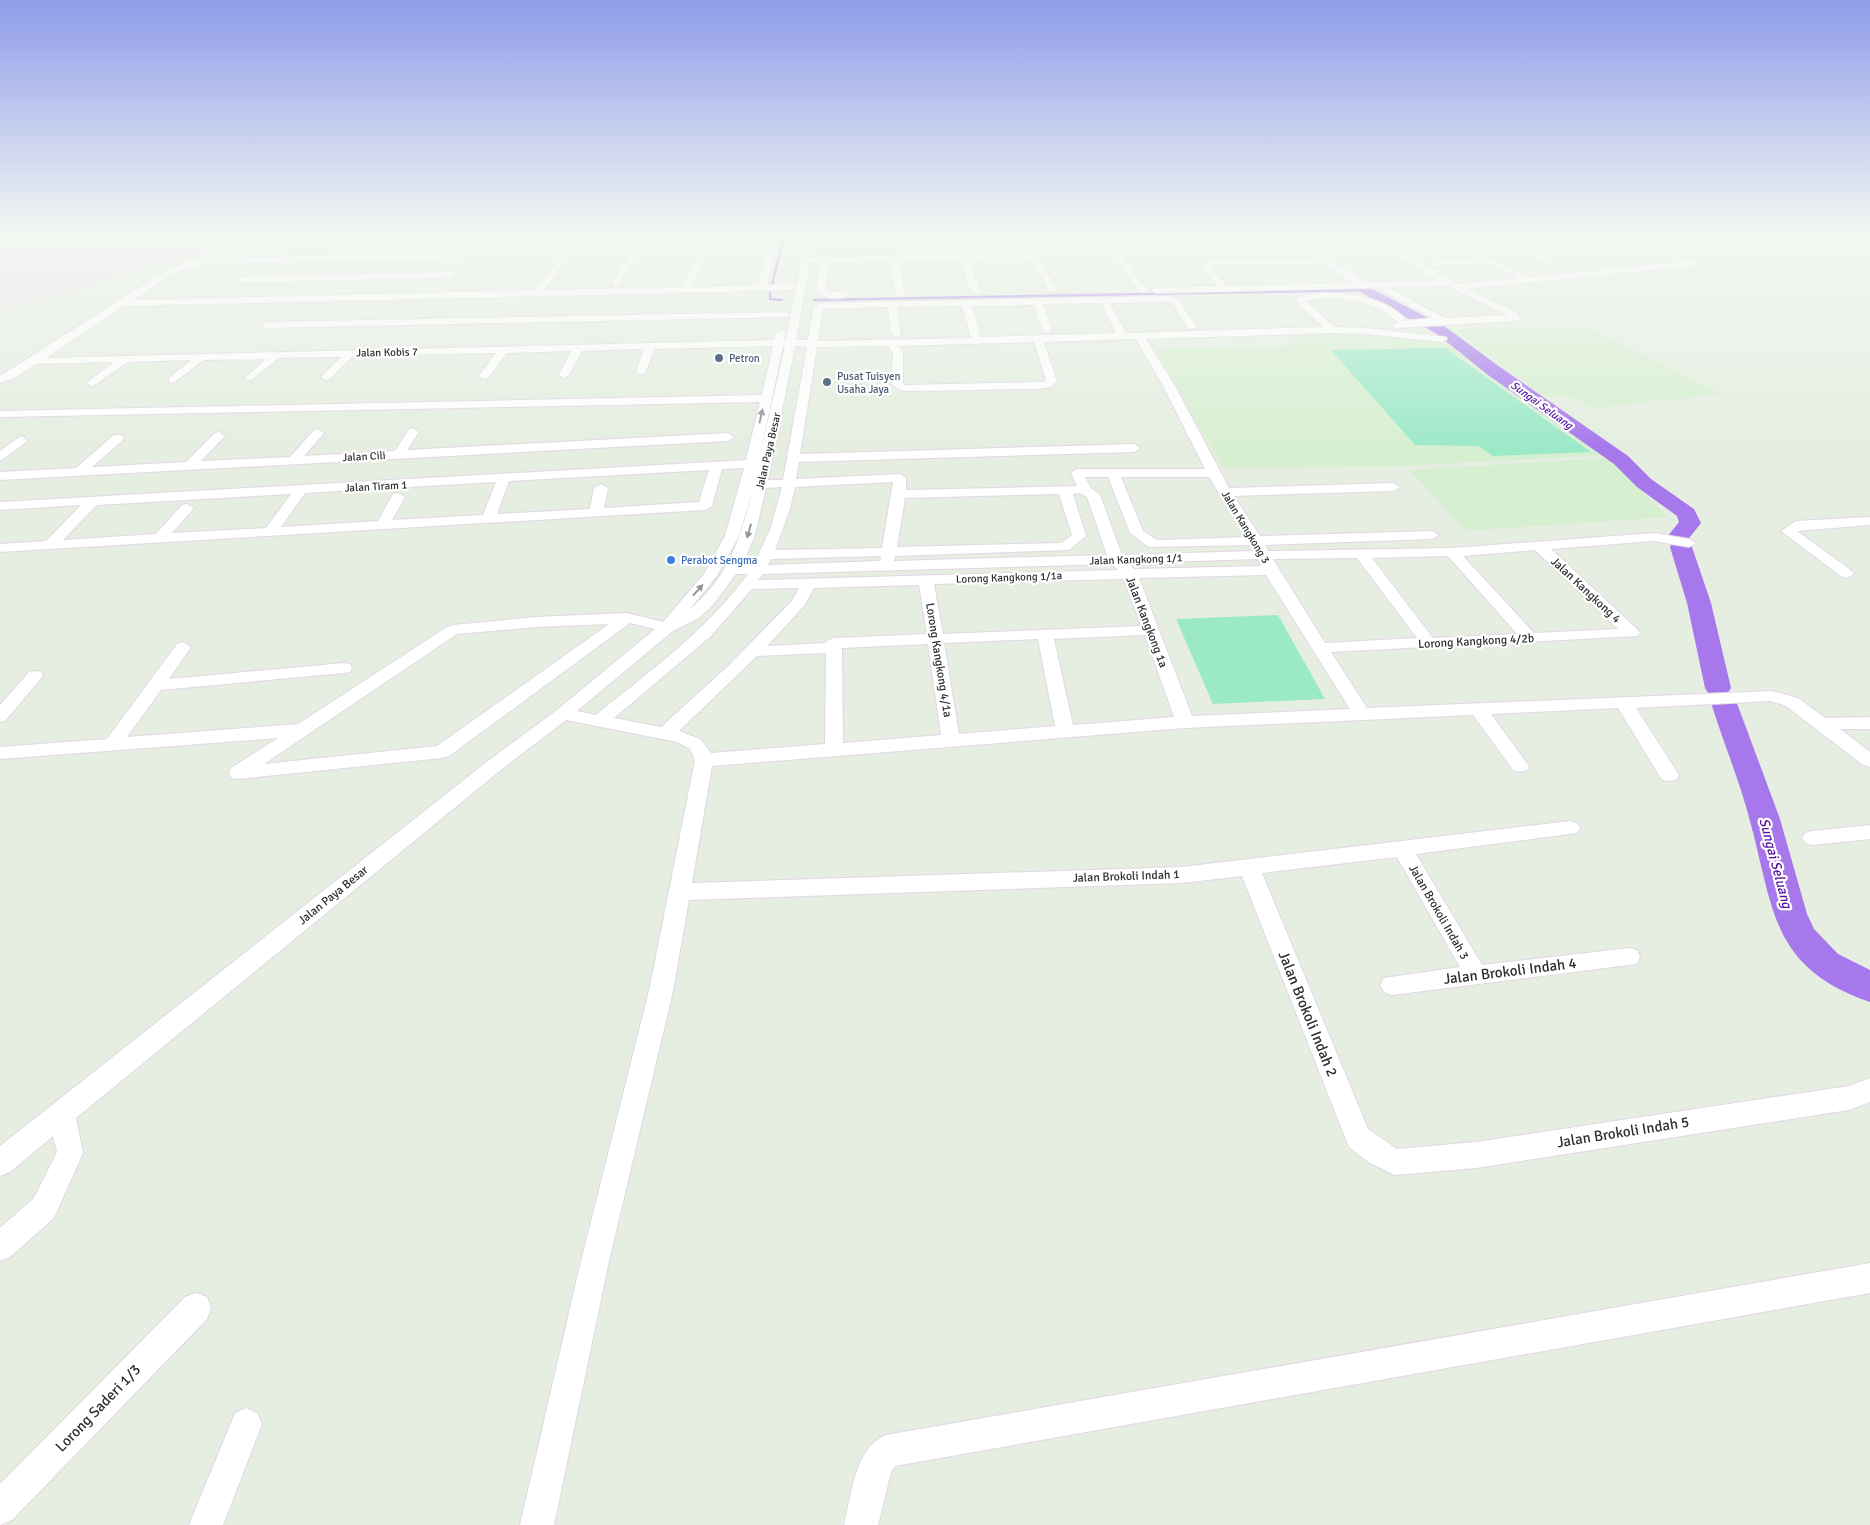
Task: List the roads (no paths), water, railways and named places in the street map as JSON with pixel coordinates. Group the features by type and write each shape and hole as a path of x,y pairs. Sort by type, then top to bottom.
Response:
{"street":[{"path":"0,380 11,376 117,306"},
{"path":"266,325 618,306"},
{"name":"Jalan Paya Besar","path":"0,1162 495,765 563,714 667,628 693,616 707,603 732,570 748,535 754,485 751,464 787,306"},
{"name":"Jalan Paya Besar","path":"667,628 678,612 710,576 725,552 754,485 766,463 798,306"},
{"path":"598,722 713,624 747,585 762,562 780,522 790,482 819,306"},
{"path":"897,306 894,342 898,354 897,384 902,388 1047,385 1052,380 1039,341"},
{"path":"974,306 975,336"},
{"path":"1039,306 1047,330"},
{"path":"1107,306 1119,331"},
{"path":"975,336 1039,341 1119,331 1192,326 1177,306"},
{"path":"1307,306 1330,328"},
{"path":"1379,306 1400,319"},
{"path":"1415,306 1440,321"},
{"path":"778,345 1039,341 1410,325 1440,321 1516,318 1511,313 1496,306"},
{"path":"1293,326 1442,339"},
{"path":"813,344 894,342 1047,330 1119,331 1140,337"},
{"name":"Jalan Kangkong 3","path":"1140,337 1213,473 1256,541 1271,570 1361,713"},
{"path":"813,344 894,342"},
{"name":"Jalan Kobis 7","path":"34,361 504,349 778,345"},
{"path":"641,372 650,347"},
{"path":"564,375 578,348"},
{"path":"484,376 504,349"},
{"path":"326,378 351,353"},
{"path":"250,378 276,355"},
{"path":"173,380 203,356"},
{"path":"93,382 126,358"},
{"path":"0,414 766,398"},
{"path":"0,548 705,506 724,454 730,422"},
{"path":"399,454 414,432"},
{"path":"295,460 318,433"},
{"path":"190,465 219,436"},
{"path":"80,471 118,438"},
{"path":"0,457 21,440"},
{"path":"794,458 1134,448"},
{"name":"Jalan Cili","path":"0,476 399,454 724,454"},
{"name":"Jalan Tiram 1","path":"0,506 504,478 724,454 751,464"},
{"path":"751,464 766,463"},
{"name":"Jalan Kangkong 1a","path":"1113,474 1077,473 1085,490 1093,495 1116,559 1130,574 1185,722"},
{"path":"1213,473 1113,474 1137,533 1154,544 1432,535"},
{"path":"488,520 504,478"},
{"path":"754,485 900,478 888,558 1064,547 1079,536 1065,490"},
{"path":"1226,492 1393,487"},
{"path":"596,513 601,488"},
{"path":"270,532 300,490"},
{"path":"899,494 1085,490"},
{"path":"382,526 398,497"},
{"path":"50,545 94,501"},
{"path":"161,538 187,508"},
{"path":"1847,574 1788,531 1796,525 1870,521"},
{"name":"Jalan Kangkong 1/1","path":"732,570 762,562 888,558 1116,559 1452,552 1540,547 1654,537 1689,543"},
{"name":"Jalan Kangkong 4","path":"1540,547 1632,633"},
{"path":"1452,552 1530,638"},
{"path":"1361,553 1428,643"},
{"name":"Lorong Kangkong 1/1a","path":"747,585 1271,570"},
{"name":"Lorong Kangkong 4/1a","path":"926,579 951,740"},
{"path":"664,734 752,651 799,603 810,583"},
{"path":"627,618 442,752 238,773 452,630 535,622 627,618 642,620 667,628"},
{"path":"752,651 935,638 1151,630"},
{"name":"Lorong Kangkong 4/2b","path":"1320,648 1632,633"},
{"path":"1045,634 1065,731"},
{"path":"834,645 834,750"},
{"path":"113,744 183,647"},
{"path":"156,685 344,668"},
{"path":"0,716 35,676"},
{"path":"704,760 1185,722 1734,698 1783,698 1822,724 1870,761"},
{"path":"1624,703 1669,774"},
{"path":"1478,709 1520,766"},
{"path":"537,1525 595,1261 661,992 704,760 701,748 693,742 664,734 563,714"},
{"path":"1822,724 1870,723"},
{"path":"0,753 303,730"},
{"name":"Jalan Brokoli Indah 1","path":"680,892 1182,875 1570,828"},
{"path":"1812,838 1870,832"},
{"name":"Jalan Brokoli Indah 3","path":"1402,848 1476,975"},
{"name":"Jalan Brokoli Indah 2","path":"1249,867 1358,1138 1377,1154"},
{"name":"Jalan Brokoli Indah 4","path":"1392,985 1629,957"},
{"name":"Jalan Brokoli Indah 5","path":"1377,1154 1394,1162 1476,1155 1849,1098 1870,1090"},
{"path":"0,1247 44,1208 70,1153 62,1113"},
{"path":"861,1525 876,1464 886,1451 1870,1278"},
{"name":"Lorong Saderi 1/3","path":"0,1508 196,1308"},
{"path":"206,1525 246,1424"}],"waterway":[{"name":"Sungai Seluang","path":"1397,306 1442,331 1494,371 1621,460 1644,483 1687,513 1690,523 1678,537"},
{"name":"Sungai Seluang","path":"1681,547 1699,603 1718,688"},
{"name":"Sungai Seluang","path":"1725,706 1765,819 1790,914 1801,938 1826,964 1870,987"}],"place":[{"name":"Petron","path":"719,358"},
{"name":"Pusat Tuisyen Usaha Jaya","path":"827,382"},
{"name":"Perabot Sengma","path":"671,560"}]}
